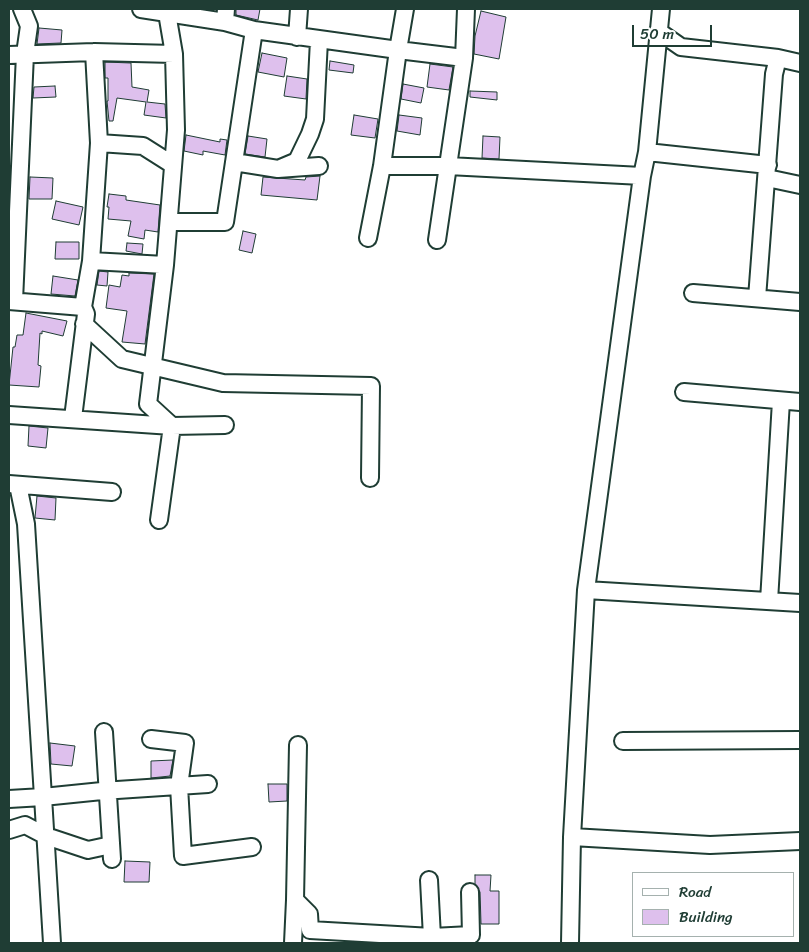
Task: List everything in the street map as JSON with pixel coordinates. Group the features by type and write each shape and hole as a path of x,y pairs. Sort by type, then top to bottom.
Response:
{"street":[{"path":"22,9 29,26 17,54 11,301 83,307"},
{"path":"297,37 299,9"},
{"path":"368,238 382,166 404,9"},
{"path":"437,240 464,58 466,9"},
{"path":"570,943 572,837 586,590 642,176 647,152 661,9"},
{"path":"153,10 226,16 254,30 464,58"},
{"path":"153,10 174,54 176,130 165,265 148,404 172,426"},
{"path":"169,222 224,222 254,30"},
{"path":"658,31 681,47 778,58 800,63"},
{"path":"278,169 297,161 315,119 319,40"},
{"path":"17,54 94,52 174,54"},
{"path":"73,418 86,314 83,307 91,261 99,143 94,52"},
{"path":"757,298 774,74 778,58"},
{"path":"99,143 143,146 173,165"},
{"path":"647,152 767,171 800,185"},
{"path":"234,162 278,169 319,166"},
{"path":"382,166 448,166 642,176"},
{"path":"91,261 165,265"},
{"path":"693,293 800,302"},
{"path":"84,324 122,359 223,383 371,386 370,478"},
{"path":"684,392 800,402"},
{"path":"769,601 781,400"},
{"path":"9,415 172,426 225,426"},
{"path":"159,520 172,426"},
{"path":"52,943 26,524 13,484 112,492"},
{"path":"586,590 800,603"},
{"path":"9,830 25,824 46,836 88,850 112,852 104,732"},
{"path":"151,739 185,743 179,786 183,856 252,847"},
{"path":"623,741 800,740"},
{"path":"292,943 295,900 298,745"},
{"path":"9,799 108,790 208,784"},
{"path":"572,837 710,844 800,841"},
{"path":"429,880 432,940"},
{"path":"295,900 309,914 310,930 432,940 471,935 470,892"}],"building":[{"path":"236,9 260,9 258,20 236,15"},
{"path":"481,11 506,17 499,59 474,54 475,36"},
{"path":"39,28 62,30 61,43 37,44"},
{"path":"262,53 287,58 284,77 258,72"},
{"path":"330,61 354,65 353,73 329,70"},
{"path":"105,62 131,63 132,87 149,90 147,102 165,104 166,118 144,115 146,102 117,98 113,121 109,121 107,101 108,78 105,78"},
{"path":"430,64 453,67 449,90 427,87"},
{"path":"287,76 307,79 306,99 284,96"},
{"path":"403,84 424,88 421,103 401,99"},
{"path":"55,86 56,97 33,98 34,87"},
{"path":"470,91 497,92 497,100 470,97"},
{"path":"354,115 378,119 375,138 351,135"},
{"path":"399,115 422,118 420,135 397,131"},
{"path":"186,135 220,142 220,139 227,140 225,155 203,151 203,155 184,151"},
{"path":"248,136 267,139 265,157 245,154"},
{"path":"483,136 500,137 499,159 482,158"},
{"path":"320,176 317,200 261,195 263,177 305,180 306,177"},
{"path":"30,177 53,178 52,199 29,199"},
{"path":"109,194 126,196 126,200 160,205 158,232 145,230 144,239 128,236 131,221 108,219"},
{"path":"56,201 83,207 79,225 52,219"},
{"path":"243,231 256,234 252,253 239,250"},
{"path":"56,242 79,242 79,259 55,259"},
{"path":"127,243 143,244 142,254 126,251"},
{"path":"99,271 108,272 107,286 97,285"},
{"path":"129,273 154,274 145,344 122,342 127,311 106,308 109,285 120,287 122,275 129,276"},
{"path":"53,276 78,280 75,296 51,294"},
{"path":"26,313 67,321 63,336 42,331 42,334 40,333 38,365 41,366 39,387 9,385 13,347 15,347 17,335 23,335"},
{"path":"29,426 48,428 46,448 28,446"},
{"path":"37,496 56,498 55,520 35,518"},
{"path":"50,743 75,746 72,766 51,764"},
{"path":"173,760 170,776 151,778 151,761"},
{"path":"268,784 287,784 287,801 269,802"},
{"path":"125,861 150,862 149,882 124,882"},
{"path":"475,875 491,875 490,891 499,891 499,924 481,924 480,892 475,884"}]}
